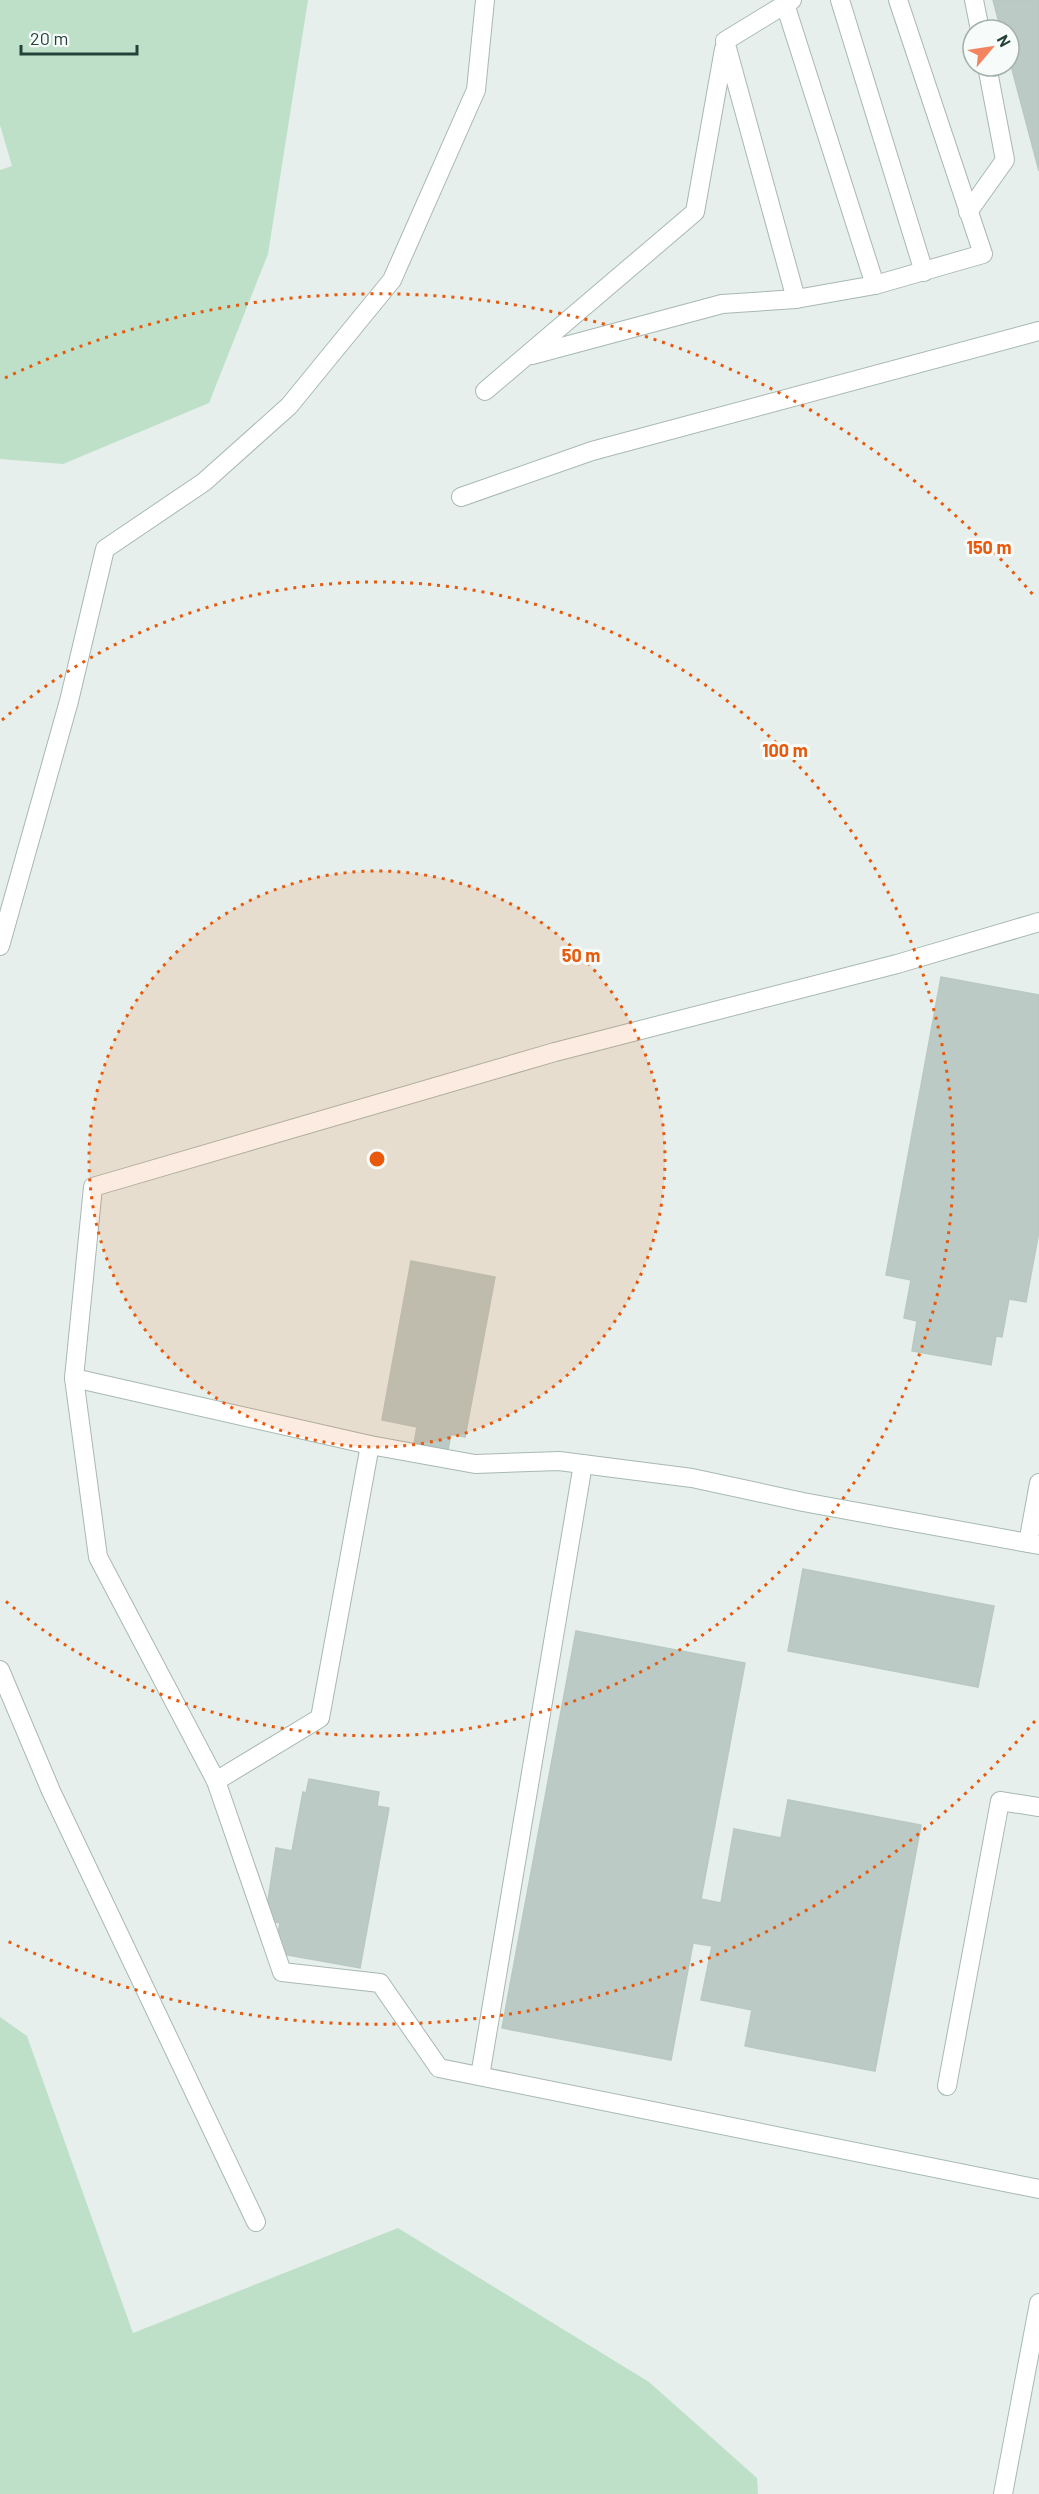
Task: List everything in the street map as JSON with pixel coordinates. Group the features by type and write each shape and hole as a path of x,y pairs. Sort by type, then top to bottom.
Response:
{"main road":[{"path":"0,946 69,701 105,549 204,482 289,406 392,280 476,90 485,0"},
{"path":"840,0 924,272"},
{"path":"526,357 722,304 796,299 875,285 983,254 898,0"},
{"path":"974,0 978,18"},
{"path":"485,391 695,212 725,41 788,2 875,285"},
{"path":"725,41 796,299"},
{"path":"969,212 1005,160 989,78"},
{"path":"461,497 592,451 1039,331"},
{"path":"1039,922 897,964 555,1052 93,1187 74,1378 98,1557 216,1781 282,1972 381,1983 439,2068 1039,2188"},
{"path":"74,1378 370,1446 475,1464 559,1461 692,1478 803,1502 1034,1544 1039,1483"},
{"path":"216,1781 320,1718 370,1446"},
{"path":"480,2076 583,1464"},
{"path":"0,1670 51,1791 256,2222"},
{"path":"946,2086 1000,1801 1039,1807"},
{"path":"1003,2494 1032,2380 1039,2303"}],"green space":[{"path":"0,0 308,0 268,254 209,403 63,464 0,459 0,170 12,166 0,125"},
{"path":"0,2017 27,2036 133,2333 398,2228 649,2382 757,2478 758,2494 0,2494"}],"building":[{"path":"993,0 1039,0 1039,171 1014,78 1021,78 1021,18 998,18"},
{"path":"941,977 1039,995 1039,1231 1026,1302 1009,1299 1002,1337 996,1336 991,1365 912,1351 917,1321 904,1318 911,1280 886,1275"},
{"path":"411,1261 495,1277 465,1437 451,1434 448,1450 414,1444 417,1427 382,1420"},
{"path":"803,1569 994,1606 978,1687 788,1651"},
{"path":"576,1631 745,1663 701,1899 721,1903 734,1829 781,1838 788,1800 921,1825 875,2071 745,2046 752,2010 701,2000 712,1946 693,1943 671,2060 502,2028"},
{"path":"309,1779 379,1792 377,1806 389,1808 360,1968 277,1953 275,1949 280,1923 265,1920 276,1848 292,1851 303,1792 306,1793"}]}
